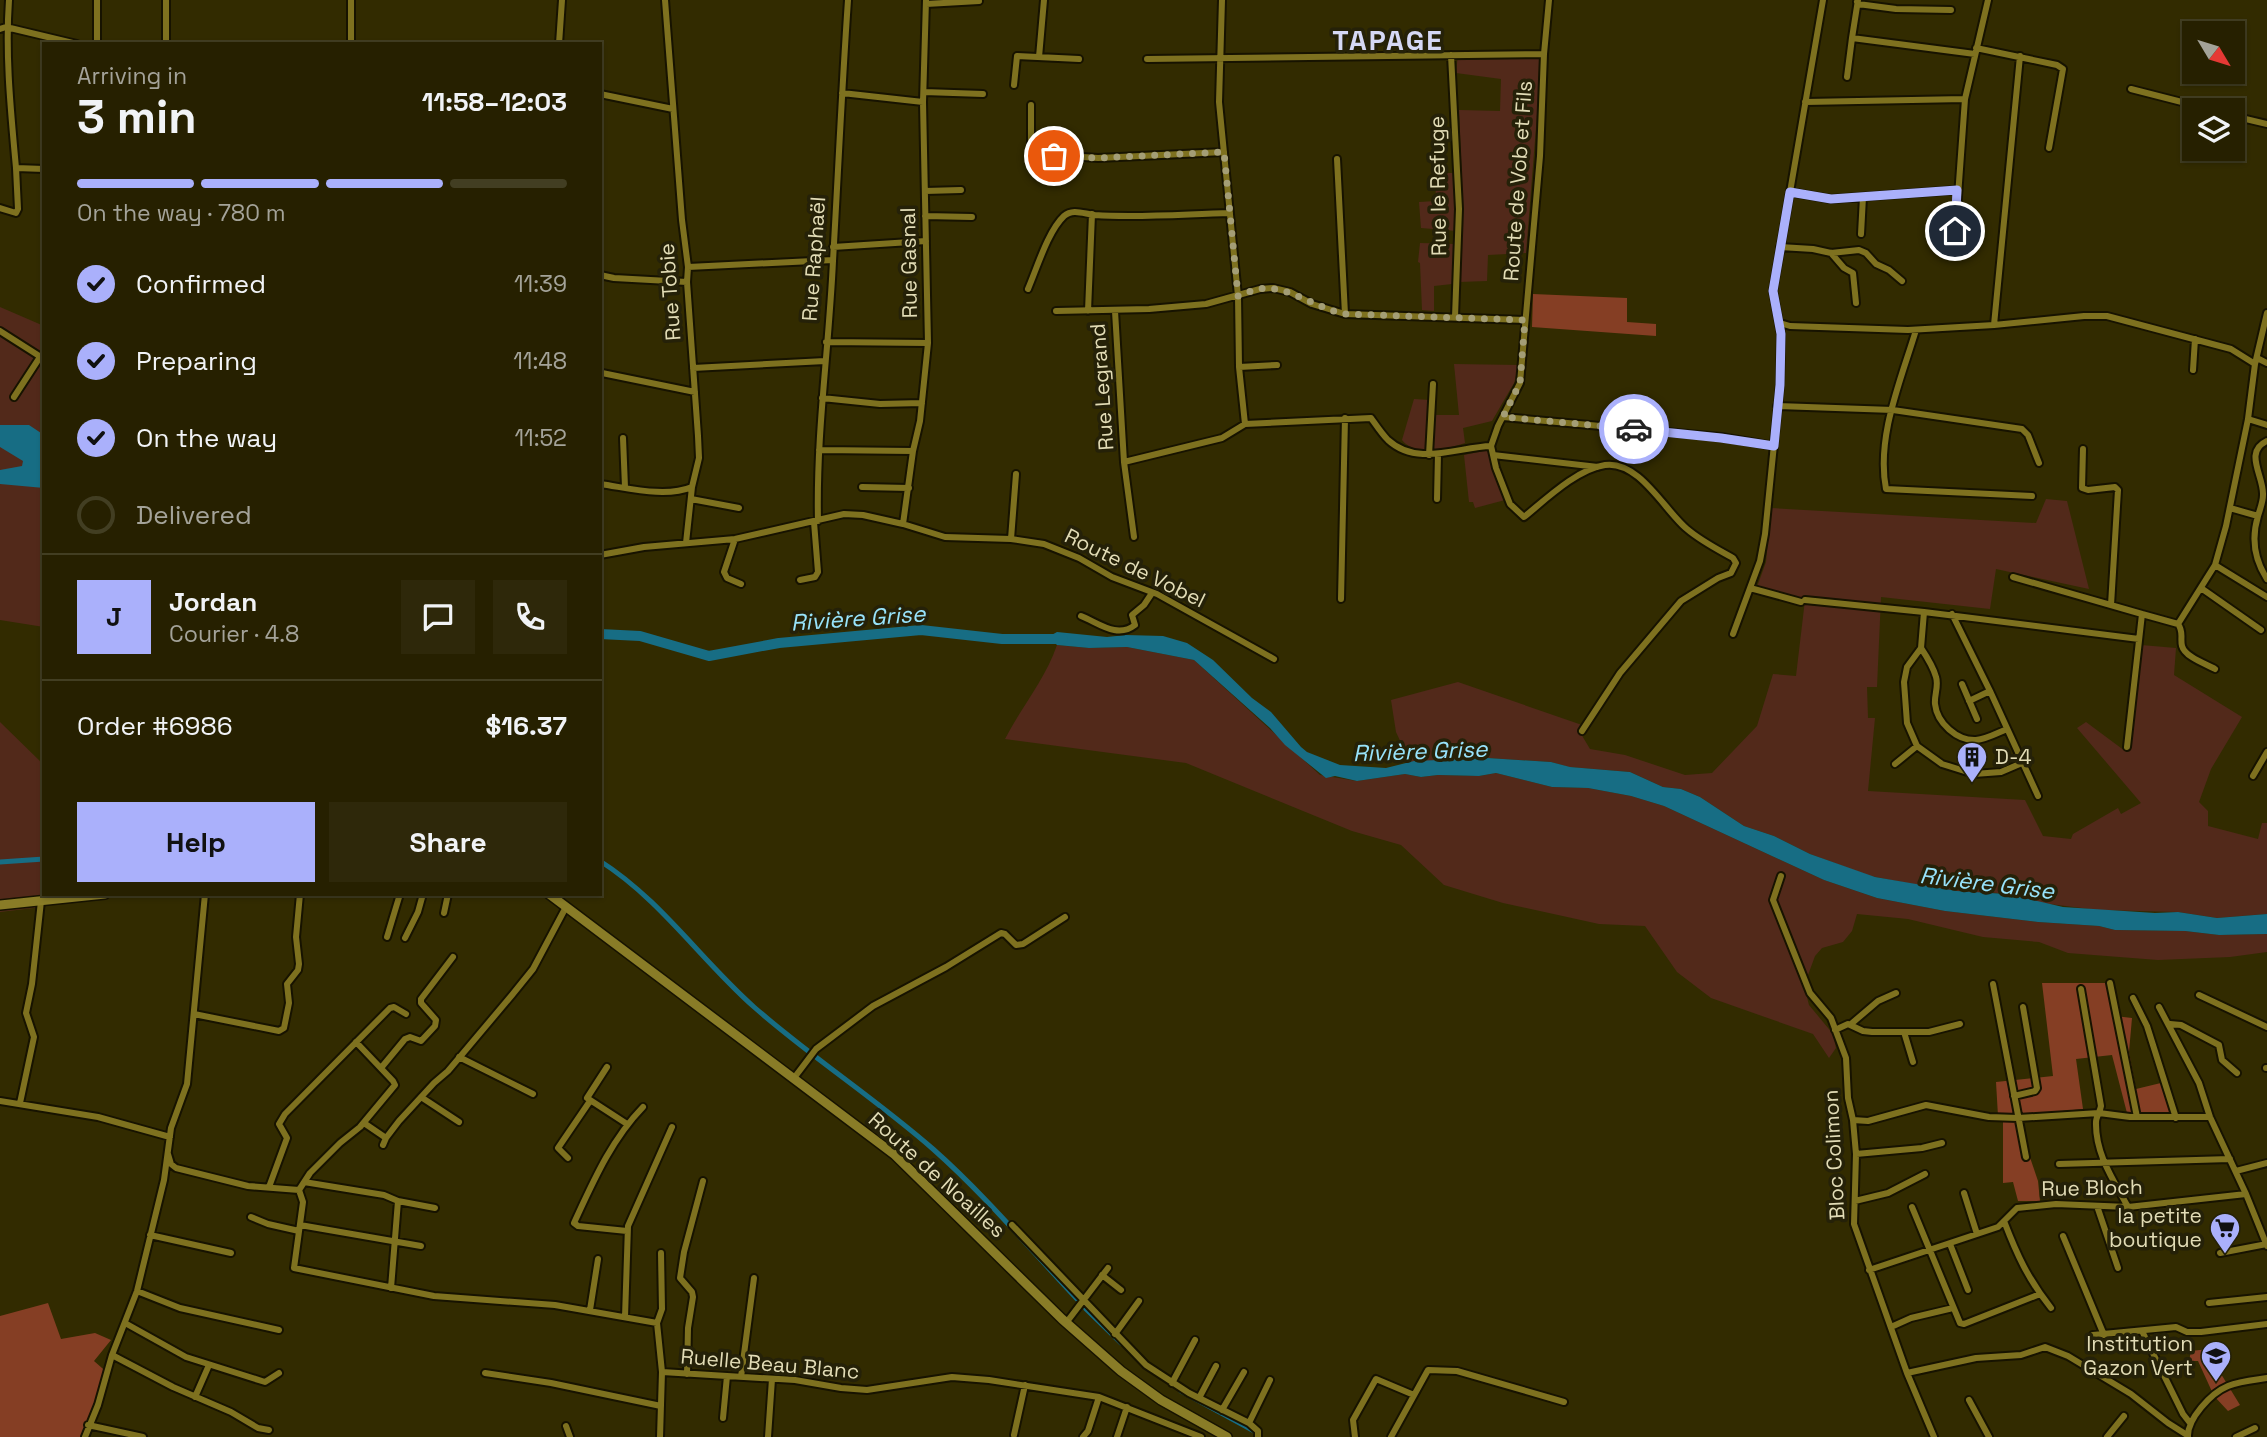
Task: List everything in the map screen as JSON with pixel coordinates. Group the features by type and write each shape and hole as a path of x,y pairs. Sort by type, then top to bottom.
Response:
{"street":[{"path":"0,208 16,213 18,209 3,28 9,0"},
{"path":"97,0 97,42"},
{"path":"166,0 166,42"},
{"path":"351,0 351,42"},
{"path":"559,42 562,0"},
{"name":"Rue Tobie","path":"666,0 688,267 699,458 692,487 686,543"},
{"name":"Rue Raphaël","path":"800,580 815,576 818,572 816,522 819,450 848,0"},
{"path":"1039,57 1044,0"},
{"path":"1222,0 1218,59 1219,102 1238,296 1239,367 1245,424"},
{"name":"Route de Vob et Fils","path":"1491,446 1520,383 1540,156 1549,0"},
{"path":"1734,634 1760,561 1765,534 1780,385 1780,323 1773,291 1822,0"},
{"path":"1954,252 1965,99 1988,0"},
{"path":"926,2 979,1"},
{"path":"1847,77 1858,1 1896,9 1951,10"},
{"name":"Rue Gasnal","path":"903,524 922,403 928,343 923,102 926,2"},
{"path":"3,28 68,42"},
{"path":"1852,38 2020,56 2057,65 2064,71 2049,148"},
{"path":"1147,59 1544,54"},
{"name":"Rue le Refuge","path":"1451,55 1458,209 1455,317"},
{"path":"1994,325 2020,56"},
{"path":"1014,85 1015,57 1079,60"},
{"path":"2131,89 2182,102"},
{"path":"0,91 9,90"},
{"path":"924,92 983,94"},
{"path":"842,93 923,102"},
{"path":"602,94 673,110"},
{"path":"1805,102 1965,99"},
{"path":"1031,105 1031,146 1037,155 1098,158 1224,152"},
{"path":"2245,119 2267,124"},
{"path":"1337,159 1345,314"},
{"path":"16,168 42,169"},
{"path":"925,191 961,190"},
{"path":"1790,192 1831,199 1957,190"},
{"path":"1861,234 1863,197"},
{"path":"1028,289 1056,225 1066,214 1074,211 1092,214 1230,213"},
{"path":"1088,311 1092,214"},
{"path":"925,216 972,217"},
{"path":"833,247 926,241"},
{"path":"1780,247 1830,253 1859,250 1902,281"},
{"path":"1830,253 1844,268 1853,273 1856,303"},
{"path":"688,267 833,260"},
{"path":"602,275 687,282"},
{"path":"1056,311 1206,304 1273,288 1290,292 1332,312 1345,314 1525,320"},
{"name":"Rue Legrand","path":"1115,310 1124,462 1134,537"},
{"path":"2178,624 2215,565 2231,508 2256,361 2267,313"},
{"path":"1780,323 1790,326 1916,330 2107,316 2231,349 2256,361 2267,363"},
{"path":"1916,330 1884,450 1885,488 1888,491 2032,496"},
{"path":"1,334 42,358 14,397"},
{"path":"2193,370 2195,339"},
{"path":"826,342 928,343"},
{"path":"693,368 825,361"},
{"path":"1239,367 1277,366"},
{"path":"602,373 695,392"},
{"path":"1433,384 1437,499"},
{"path":"822,398 880,404 922,403"},
{"path":"1777,406 1893,410 2025,430 2039,463"},
{"path":"1503,417 1721,438 1774,446"},
{"path":"1341,599 1345,418"},
{"path":"1124,462 1222,438 1245,424 1371,418 1390,442 1409,451 1434,454 1491,446 1510,504 1524,517 1577,476 1606,464 1625,469 1640,478 1685,528 1733,558 1736,563 1731,573 1681,601 1620,673 1582,731"},
{"path":"2248,419 2267,425"},
{"path":"624,438 625,487"},
{"path":"2267,440 2257,449 2255,455 2263,491 2254,547 2259,565 2267,579"},
{"path":"2083,449 2082,488 2088,490 2115,487 2118,490 2111,605"},
{"path":"819,450 913,452"},
{"path":"1493,455 1600,467"},
{"path":"1011,539 1016,474"},
{"path":"602,484 671,492 692,487"},
{"path":"862,486 909,488"},
{"path":"691,499 739,508"},
{"path":"2231,508 2258,516"},
{"name":"Route de Vobel","path":"602,555 736,539 844,514 903,524 945,537 1011,539 1044,544 1152,593 1274,659"},
{"path":"736,539 724,572 727,578 741,584"},
{"path":"2215,565 2267,597"},
{"path":"2013,577 2178,624 2183,632 2185,652 2215,669"},
{"path":"1750,588 1803,601 1952,614 2139,639"},
{"path":"2201,588 2261,630"},
{"path":"1081,616 1112,631 1129,630 1135,625 1132,615 1144,606 1152,593"},
{"path":"1924,612 1921,648 1907,667 1904,682 1906,723 1917,746 1942,764 1974,774 2001,772 2022,763"},
{"path":"1952,614 2038,796"},
{"path":"2127,747 2142,614"},
{"path":"1921,648 1937,678 1935,702 1945,726 1963,738 1974,740 2007,729"},
{"path":"1962,684 1977,719"},
{"path":"1969,701 1990,691"},
{"path":"1895,764 1917,746"},
{"path":"2253,776 2267,752"},
{"name":"Bloc Colimon","path":"1781,876 1773,900 1810,993 1831,1018 1846,1058 1848,1098 1856,1154 1854,1224 1869,1270 1934,1437"},
{"path":"0,905 87,896"},
{"path":"85,1437 137,1291 170,1137 187,1084 205,896"},
{"path":"194,1014 279,1031 284,1028 289,1003 286,984 298,970 299,964 296,937 300,896"},
{"path":"387,937 399,896"},
{"path":"405,939 422,896"},
{"path":"444,914 448,896"},
{"name":"Route de Noailles","path":"552,896 895,1155 1066,1323 1121,1371 1161,1400 1227,1437"},
{"path":"20,1103 34,1037 26,1013 41,901"},
{"path":"383,1146 386,1138 421,1097 448,1072 533,968 566,907"},
{"path":"794,1078 816,1049 883,999 946,967 1001,933 1016,945 1023,944 1065,917"},
{"path":"381,1068 405,1039 410,1037 421,1041 435,1026 436,1020 420,1001 453,957"},
{"path":"1993,984 2026,1157"},
{"path":"2110,984 2134,1117"},
{"path":"2081,989 2101,1106 2096,1123 2099,1145 2104,1162 2128,1207"},
{"path":"1851,1024 1878,1002 1895,993"},
{"path":"2199,995 2267,1027"},
{"path":"2133,998 2147,1026 2176,1118"},
{"path":"269,1187 287,1138 279,1121 392,1007 406,1014"},
{"path":"2014,1096 2035,1091 2037,1088 2023,1007"},
{"path":"2159,1007 2199,1083 2210,1117 2267,1245 2220,1253"},
{"path":"1835,1030 1845,1024 1851,1024 1866,1032 1929,1032 1960,1024"},
{"path":"2170,1024 2181,1026 2217,1044 2222,1060 2238,1073"},
{"path":"1904,1032 1913,1062"},
{"path":"299,1190 328,1154 364,1123 395,1085 356,1042"},
{"path":"459,1057 533,1094"},
{"path":"607,1067 588,1096 590,1101 626,1124"},
{"path":"421,1097 459,1122"},
{"path":"0,1101 97,1117 170,1137"},
{"path":"568,1158 558,1147 590,1101"},
{"path":"1853,1120 1868,1121 1926,1105 1989,1117 2099,1113 2134,1117 2210,1117"},
{"path":"627,1231 578,1226 574,1223 609,1152 626,1124 643,1107"},
{"path":"364,1123 386,1138"},
{"path":"625,1317 627,1231 630,1218 672,1127"},
{"path":"1856,1154 1942,1143"},
{"path":"168,1154 171,1164 176,1168 248,1186 299,1190"},
{"path":"2059,1164 2230,1159"},
{"path":"2236,1171 2267,1163"},
{"path":"1855,1201 1888,1193 1925,1174"},
{"path":"687,1374 688,1328 693,1295 680,1278 684,1252 703,1181"},
{"path":"304,1182 384,1195 398,1201 435,1208"},
{"path":"299,1190 303,1202 294,1268 434,1296 555,1305 657,1323"},
{"path":"1964,1193 1977,1234"},
{"name":"Rue Bloch","path":"1869,1270 1998,1227 2017,1208 2056,1204 2128,1207 2246,1194"},
{"path":"391,1288 398,1201"},
{"path":"2097,1206 2118,1268"},
{"path":"1912,1207 1959,1322 1964,1324 2040,1294"},
{"path":"251,1217 268,1224 384,1238 421,1246"},
{"path":"2004,1222 2020,1262 2051,1308"},
{"path":"2258,1224 2267,1222"},
{"path":"1012,1225 1146,1365 1172,1383 1249,1423 1258,1431 1258,1437"},
{"path":"150,1235 231,1253"},
{"path":"2063,1236 2104,1335"},
{"path":"1950,1244 1968,1290"},
{"path":"660,1437 662,1372 657,1323 662,1309 661,1253"},
{"path":"590,1310 598,1259"},
{"path":"1066,1323 1108,1268"},
{"path":"1102,1275 1121,1290"},
{"path":"741,1377 754,1278"},
{"path":"137,1291 180,1308 279,1329"},
{"path":"2209,1303 2267,1297"},
{"path":"1115,1334 1139,1301"},
{"path":"1891,1327 1911,1318 1953,1308"},
{"path":"125,1323 165,1347 209,1365 265,1382 279,1373"},
{"path":"2093,1335 2176,1327 2187,1332 2201,1332 2267,1324"},
{"path":"2142,1331 2190,1423"},
{"path":"1172,1383 1195,1340"},
{"path":"1908,1373 1976,1359 2021,1355 2040,1347 2068,1356 2134,1396 2188,1436 2190,1423 2203,1406 2225,1387 2267,1378"},
{"path":"112,1355 231,1412 258,1428 269,1430"},
{"path":"195,1397 209,1365"},
{"path":"1199,1398 1216,1366"},
{"path":"1391,1437 1428,1370 1457,1371 1564,1402"},
{"name":"Ruelle Beau Blanc","path":"662,1372 795,1380 867,1390 952,1377 1025,1385 1099,1397 1190,1435 1201,1437"},
{"path":"1222,1410 1244,1372"},
{"path":"485,1373 551,1382 661,1406"},
{"path":"723,1418 727,1376"},
{"path":"768,1437 772,1379"},
{"path":"1355,1437 1353,1420 1376,1379 1414,1395"},
{"path":"1249,1423 1270,1380"},
{"path":"1014,1435 1025,1385"},
{"path":"1083,1437 1088,1431 1099,1397"},
{"path":"1969,1401 1989,1437"},
{"path":"1117,1437 1127,1407"},
{"path":"2108,1437 2124,1416"},
{"path":"88,1424 143,1437"},
{"path":"566,1426 570,1437"},
{"path":"2236,1437 2255,1428"}],"shaded area":[{"path":"1542,52 1526,253 1488,255 1487,281 1459,282 1463,208 1459,110 1500,111 1501,79 1456,73 1458,54"},
{"path":"1435,173 1455,173 1456,231 1421,228 1419,202 1436,201"},
{"path":"1420,243 1455,244 1452,284 1434,286 1434,311 1422,310 1418,262"},
{"path":"1533,294 1627,298 1627,322 1656,324 1656,336 1532,327"},
{"path":"0,307 42,325 42,627 0,620"},
{"path":"1454,364 1519,365 1514,383 1492,421 1463,428 1465,443 1432,450 1408,445 1402,440 1414,399 1430,400 1432,415 1459,415"},
{"path":"1488,450 1505,500 1475,508 1473,502 1469,502 1464,455"},
{"path":"2046,499 2067,501 2089,589 1996,569 1990,609 1881,597 1877,687 1867,687 1868,718 1875,718 1868,791 2025,800 2043,836 2071,839 2073,834 2118,808 2121,814 2141,803 2077,728 2086,722 2125,751 2131,747 2141,645 2176,648 2174,675 2242,717 2211,769 2199,802 2208,811 2208,826 2258,839 2262,823 2267,823 2267,914 2217,918 2178,912 2098,910 2033,902 2007,894 1977,894 1870,876 1744,826 1700,797 1681,789 1663,787 1630,772 1569,767 1551,762 1488,758 1410,762 1396,732 1391,700 1458,682 1582,725 1578,729 1590,749 1625,755 1685,775 1712,773 1757,726 1773,674 1796,676 1805,600 1757,587 1766,562 1771,508 2036,523"},
{"path":"1057,645 1127,647 1194,660 1320,775 1357,781 1405,774 1421,777 1496,773 1552,787 1588,788 1631,796 1664,806 1824,880 1877,898 1945,911 2099,926 2115,930 2185,931 2219,935 2267,934 2267,952 2230,957 2158,960 2068,953 2039,942 1983,937 1908,919 1857,914 1852,931 1843,942 1822,948 1815,956 1804,986 1809,1005 1833,1034 1836,1048 1829,1058 1813,1034 1711,998 1677,972 1645,926 1599,924 1503,903 1444,885 1401,845 1352,831 1186,763 1005,739 1046,670"},
{"path":"0,722 42,763 42,896 42,907 0,912"},
{"path":"2042,983 2108,983 2115,1016 2132,1018 2129,1052 2136,1089 2165,1082 2173,1113 2127,1113 2112,1055 2076,1059 2083,1109 2016,1116 2038,1181 2040,1201 2018,1201 2013,1182 2003,1183 2003,1121 1998,1116 1996,1082 2053,1076"},
{"path":"48,1303 61,1339 95,1333 111,1340 94,1361 110,1375 88,1437 0,1437 0,1316"},
{"path":"2209,1349 2210,1356 2240,1405 2228,1411 2214,1396 2198,1361 2189,1361 2191,1351"}],"water":[{"path":"0,425 29,425 42,434 42,488 0,484 0,470 22,466 23,461 0,447"},
{"path":"1057,632 1107,637 1163,636 1187,643 1213,660 1252,698 1271,712 1307,752 1340,765 1386,768 1414,761 1488,758 1551,762 1570,767 1630,772 1663,787 1681,789 1700,797 1744,826 1774,836 1810,854 1875,877 1957,891 2007,894 2063,907 2178,912 2217,918 2267,914 2267,934 2219,935 2185,931 2115,930 2099,926 1945,911 1877,898 1824,880 1664,806 1631,796 1588,788 1552,787 1496,773 1421,777 1405,774 1357,781 1335,776 1326,778 1285,745 1270,728 1194,660 1127,647 1057,645 1048,637"}],"waterway":[{"name":"Rivière Grise","path":"602,634 640,636 709,656 779,643 921,630 1002,639 1063,639"},
{"path":"0,862 42,859"},
{"path":"602,862 642,893 754,1007 933,1149 989,1203 1077,1299"},
{"path":"1086,1309 1121,1343"},
{"path":"1181,1391 1256,1432"}],"way so far":[{"path":"1054,156 1098,158 1224,152 1238,296 1273,288 1290,292 1332,312 1345,314 1525,320 1520,383 1503,417 1634,429"}],"place":[{"name":"D-4","path":"1972,784"},
{"name":"la petite boutique","path":"2225,1255"},
{"name":"Institution Gazon Vert","path":"2216,1383"}],"district":[{"name":"TAPAGE","path":"1388,40"}],"route":[{"path":"1634,429 1774,446 1780,385 1781,334 1773,291 1790,192 1831,199 1957,190 1955,231"}]}
